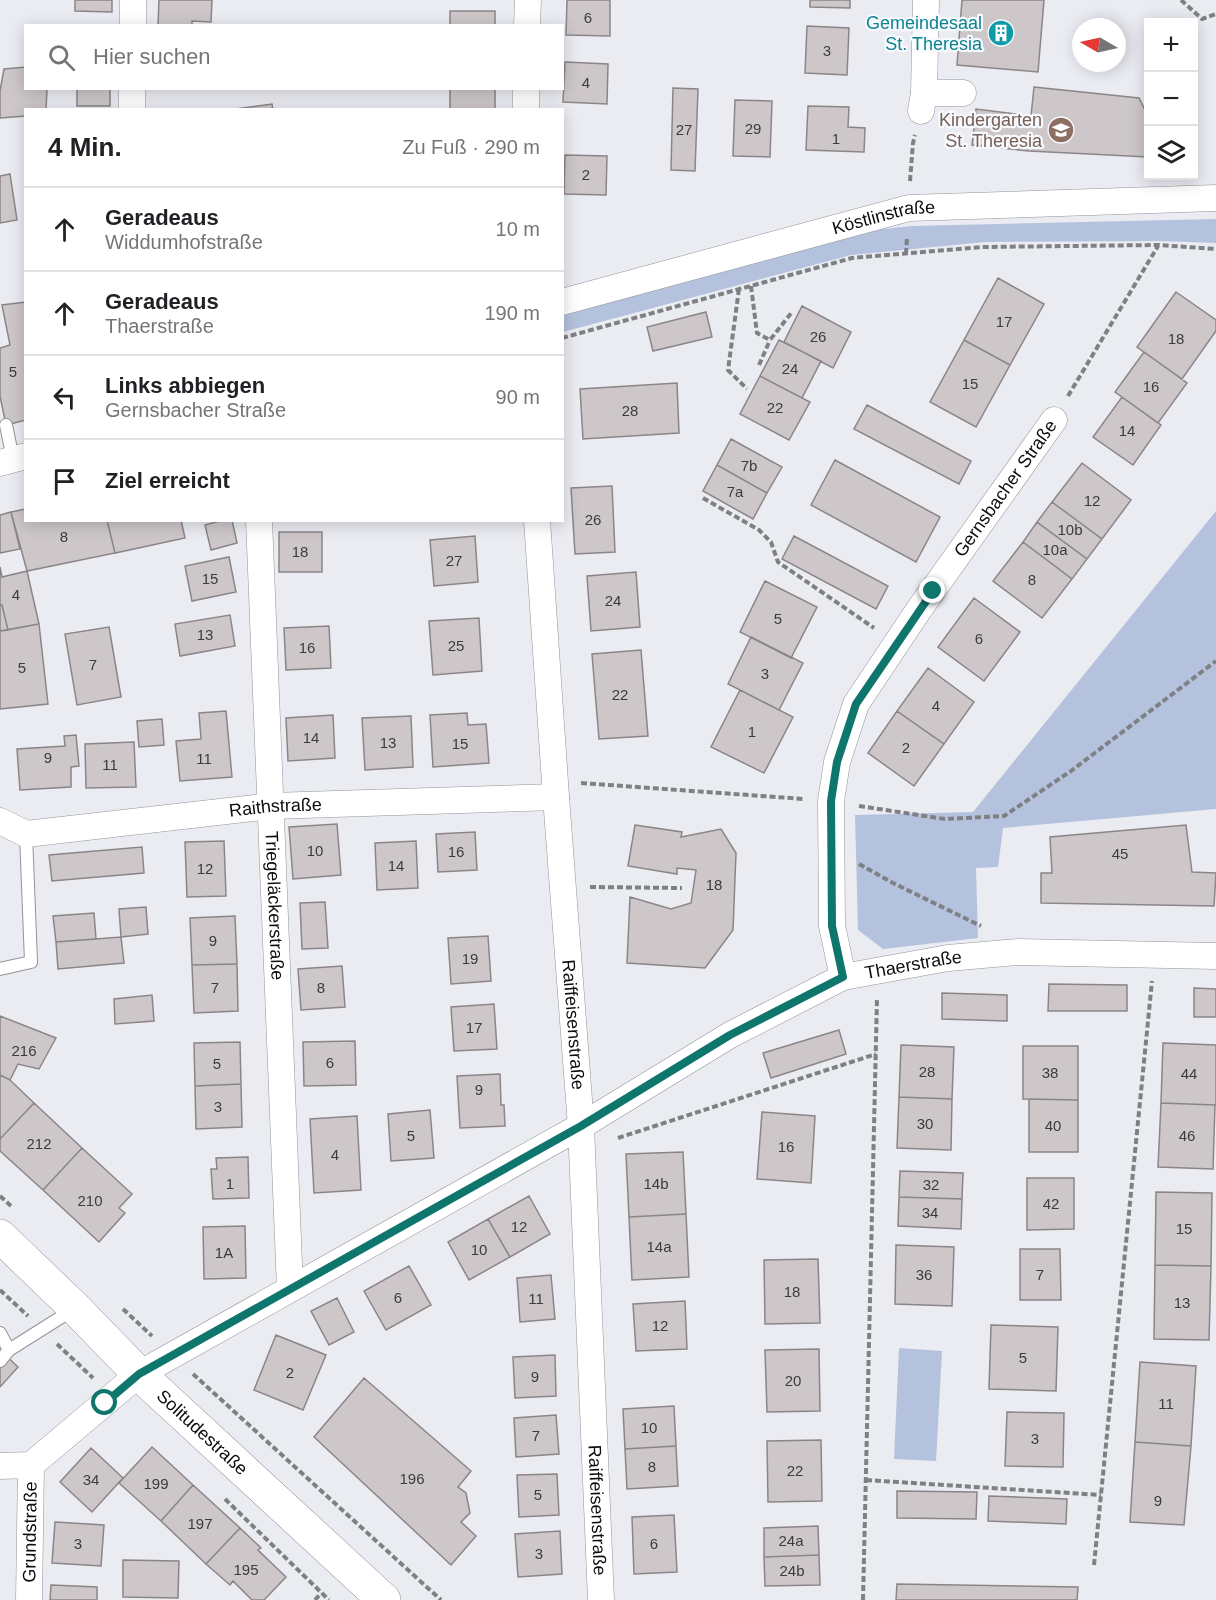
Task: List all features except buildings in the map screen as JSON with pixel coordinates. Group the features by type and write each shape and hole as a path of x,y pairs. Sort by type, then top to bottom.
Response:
{"main road":[{"name":"Solitudestraße","path":"5,1234 139,1374 384,1600"}],"street":[{"path":"133,0 133,24"},
{"path":"527,24 528,0"},
{"path":"926,0 923,102 963,93"},
{"path":"132,90 132,108"},
{"path":"526,90 526,108"},
{"name":"Köstlinstraße","path":"564,301 909,208 1216,198"},
{"name":"Gernsbacher Straße","path":"843,977 832,926 831,801 837,762 856,704 1054,420"},
{"name":"Triegeläckerstraße","path":"259,522 290,1289"},
{"name":"Raiffeisenstraße","path":"537,522 582,1138 601,1600"},
{"name":"Raithstraße","path":"26,834 271,806 556,789"},
{"path":"0,821 26,834"},
{"name":"Thaerstraße","path":"31,1465 139,1374 290,1289 582,1138 730,1035 843,977 948,958 1018,952 1216,956"},
{"path":"0,1466 31,1465"},
{"name":"Grundstraße","path":"28,1600 31,1465"}],"lane":[{"path":"6,425 13,459"},
{"path":"0,969 31,962 26,834"},
{"path":"0,1361 9,1350 75,1308"},
{"path":"0,1333 9,1350"}],"path":[{"path":"1181,0 1202,19 1216,14"},
{"path":"911,170 913,143 923,102"},
{"path":"564,337 852,258 982,247 1158,245 1216,249"},
{"name":"Gernsbacher Straße","path":"1054,420 1158,245"},
{"path":"751,286 757,333 770,340"},
{"path":"739,289 728,370 747,389"},
{"path":"759,364 770,340 792,312"},
{"path":"703,498 759,530 771,542 778,562 897,643"},
{"path":"556,789 831,801 945,819 1004,816 1071,771 1216,661"},
{"path":"831,848 893,883 999,935 1018,952"},
{"path":"563,887 682,888"},
{"path":"1094,1565 1155,954"},
{"path":"863,1600 878,969"},
{"path":"582,1138 876,1054"},
{"path":"0,1196 5,1234"},
{"path":"122,1308 441,1600"},
{"path":"866,1480 1101,1495"},
{"path":"315,1600 321,1593"}],"shaded area":[{"path":"1216,219 1216,243 985,242 851,255 564,332 564,307 846,233 912,226"},
{"path":"1216,511 1216,809 1003,828 998,867 976,868 978,938 883,949 858,930 855,815 973,812"},
{"path":"899,1348 942,1351 936,1461 894,1459"}],"place":[{"name":"Gemeindesaal St. Theresia","path":"1001,33"},
{"name":"Kindergarten St. Theresia","path":"1061,130"}],"route":[{"path":"105,1403 139,1374 581,1126 730,1035 843,977 832,926 831,801 837,762 856,704 933,591"}]}
